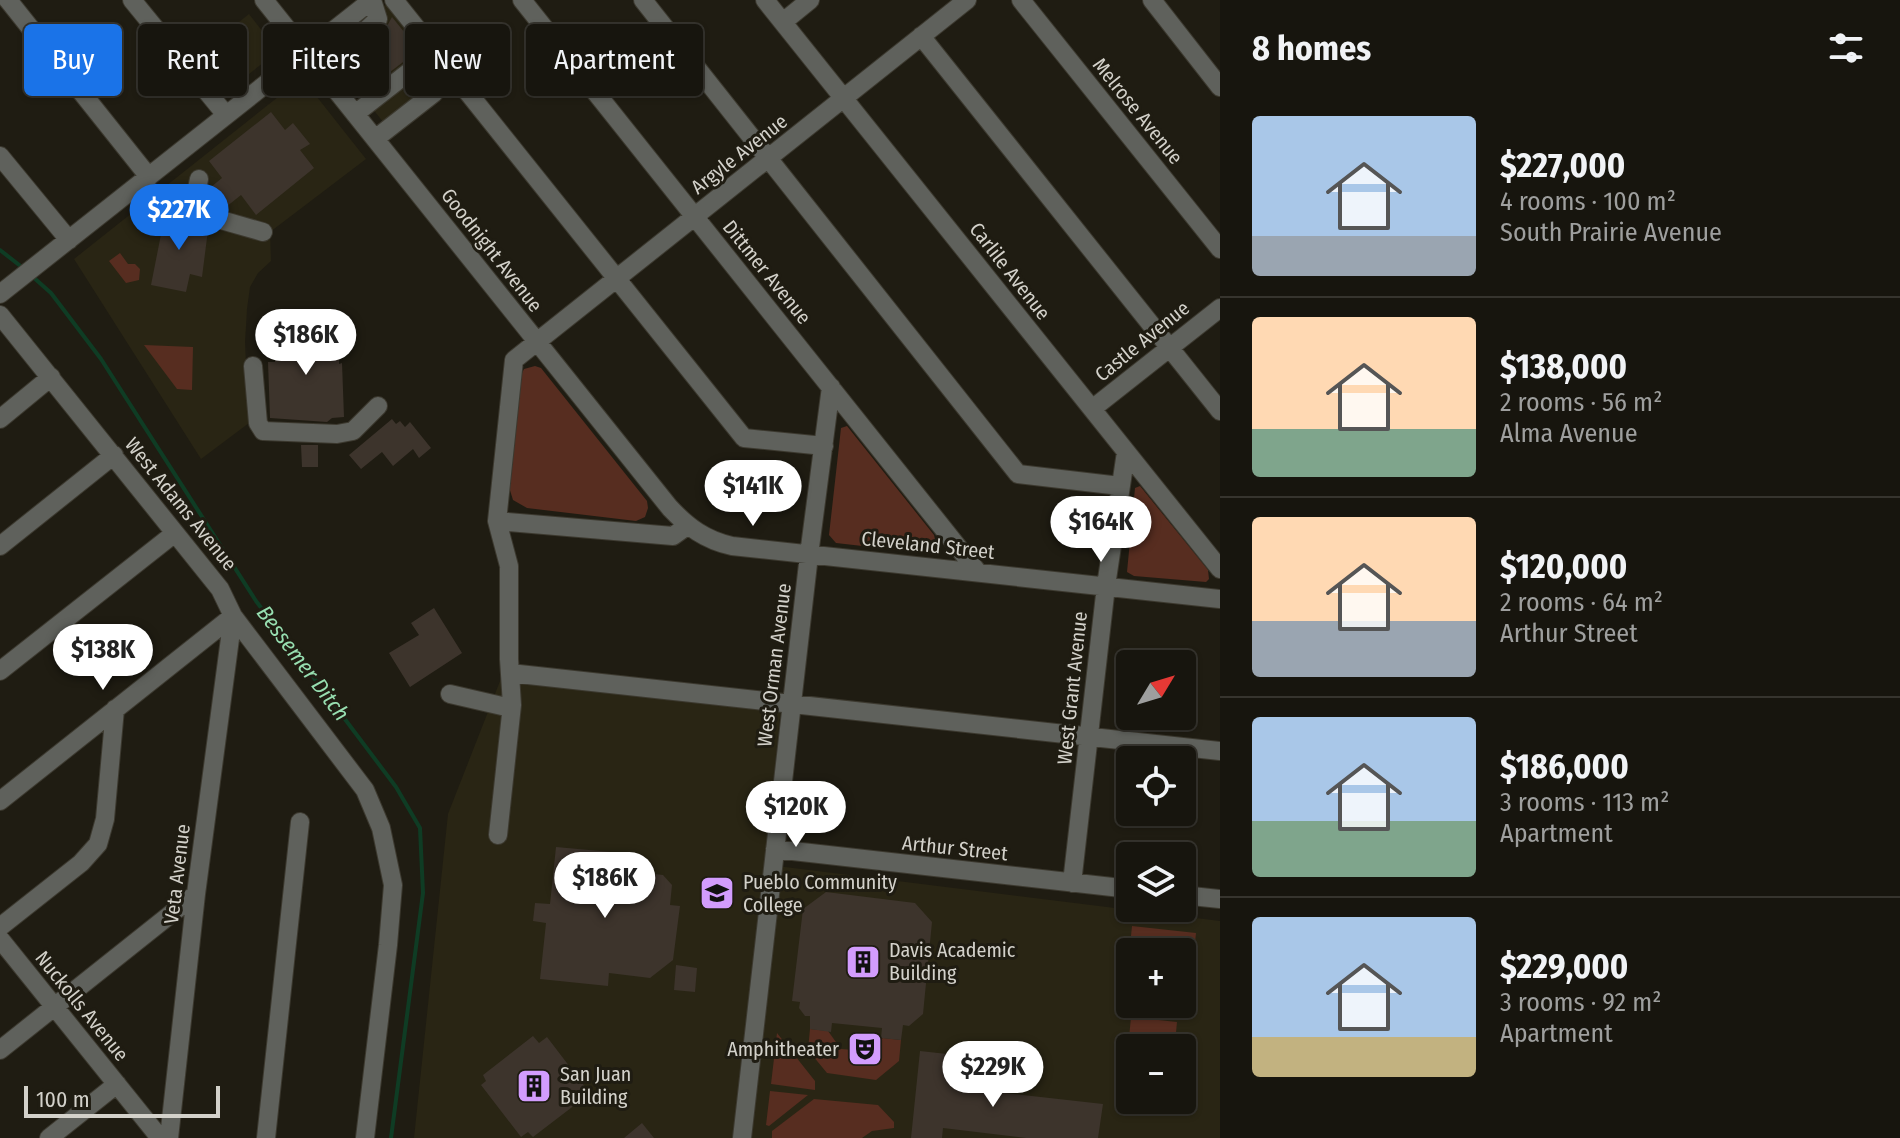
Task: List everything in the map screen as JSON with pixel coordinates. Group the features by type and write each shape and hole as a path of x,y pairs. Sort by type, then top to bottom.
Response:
{"street":[{"path":"8,0 149,177"},
{"path":"132,0 226,115"},
{"name":"Goodnight Avenue","path":"264,0 283,24"},
{"path":"341,24 372,0"},
{"path":"394,0 744,438 824,446"},
{"name":"Dittmer Avenue","path":"522,0 977,571"},
{"path":"643,0 1018,474 1120,486"},
{"name":"Carlile Avenue","path":"765,0 1220,569"},
{"path":"783,22 810,0"},
{"name":"Argyle Avenue","path":"537,341 967,0"},
{"name":"Melrose Avenue","path":"1021,0 1220,249"},
{"path":"1152,0 1220,87"},
{"path":"921,36 1220,411"},
{"path":"355,114 414,68 421,76 434,93 375,139"},
{"path":"0,294 263,86"},
{"name":"Goodnight Avenue","path":"341,96 687,526"},
{"path":"0,156 69,240"},
{"path":"199,179 197,189 221,220 263,232"},
{"name":"Castle Avenue","path":"1092,409 1220,308"},
{"name":"West Adams Avenue","path":"0,315 220,589 233,616 365,790 381,828 393,885 365,1138"},
{"path":"498,835 512,705 509,566 497,521 514,360 537,341"},
{"path":"253,366 258,423 263,431 337,434 353,431 378,406"},
{"path":"0,419 51,377"},
{"name":"West Orman Avenue","path":"742,1138 831,387"},
{"name":"West Grant Avenue","path":"1072,883 1106,586 1126,452"},
{"path":"0,546 114,455"},
{"path":"497,521 673,536 687,526"},
{"name":"Cleveland Street","path":"687,526 716,543 1220,599"},
{"path":"0,671 175,533"},
{"path":"0,801 233,616"},
{"name":"Veta Avenue","path":"169,1138 196,894 233,616"},
{"path":"509,666 792,703 1220,751"},
{"path":"450,694 502,706 512,705"},
{"path":"0,927 81,863 98,844 105,819 115,709"},
{"path":"266,1138 300,822"},
{"name":"Arthur Street","path":"775,849 1116,888"},
{"path":"0,1050 196,894"},
{"path":"1196,896 1220,899"},
{"name":"Nuckolls Avenue","path":"0,939 160,1138"},
{"path":"49,1138 117,1084"}],"shaded area":[{"path":"389,2 407,24 405,96 440,96 392,133 362,96 389,96 389,24 362,24"},
{"path":"249,14 263,32 263,63 247,76 247,24 236,24"},
{"path":"279,96 316,96 366,159 270,232 271,261 258,273 250,287 247,309 245,343 249,423 201,459 74,259"},
{"path":"120,253 128,264 135,264 140,269 139,280 126,283 109,261"},
{"path":"144,345 193,347 192,390 177,389"},
{"path":"541,368 647,501 645,517 636,521 527,508 513,500 509,487 522,373 524,369"},
{"path":"847,426 934,535 936,544 933,550 924,553 836,543 829,535 841,428"},
{"path":"1140,486 1208,570 1209,579 1206,582 1134,576 1127,572 1135,488"},
{"name":"Pueblo Community College","path":"502,676 781,707 766,852 769,865 1116,908 1116,922 1196,922 1196,918 1220,921 1220,1138 414,1138 448,814"},
{"path":"1132,926 1196,933 1196,938 1131,938"},
{"path":"1131,1018 1177,1022 1176,1034 1129,1034"},
{"path":"810,1029 828,1031 841,1049 868,1051 883,1038 901,1040 899,1061 876,1080 827,1073 808,1050"},
{"path":"777,1033 815,1081 815,1090 771,1084"},
{"path":"770,1091 808,1095 769,1126 766,1125"},
{"path":"814,1099 878,1105 894,1122 894,1128 872,1131 862,1138 772,1138 772,1131"}],"building":[{"path":"392,17 405,33 405,61 389,73 389,24"},
{"path":"271,112 285,130 293,123 310,144 300,150 314,168 256,215 241,195 226,207 211,187 222,178 209,161"},
{"path":"166,209 189,214 186,225 208,230 202,277 190,274 186,292 151,285"},
{"path":"286,326 305,332 325,327 330,329 333,358 339,358 339,364 342,363 344,417 332,418 327,422 270,418 268,362 275,362 274,348 279,348 278,333"},
{"path":"392,419 396,424 400,421 405,427 410,422 431,448 419,458 413,449 393,466 382,452 361,469 349,455"},
{"path":"301,445 318,445 318,467 302,467"},
{"path":"434,608 462,653 410,687 389,653 419,635 411,623"},
{"path":"556,847 622,853 620,870 663,875 672,885 670,905 680,906 673,960 650,978 609,973 608,986 540,979 546,923 533,921 535,903 550,904"},
{"name":"Davis Academic Building","path":"826,892 915,903 932,922 923,1014 909,1026 903,1025 901,1040 881,1038 882,1028 832,1023 831,1032 810,1029 810,1016 805,1016 799,1008 800,1002 792,1001 803,909"},
{"path":"676,965 697,968 695,992 674,990"},
{"name":"San Juan Building","path":"533,1036 539,1043 547,1037 586,1088 580,1092 584,1098 533,1137 528,1132 521,1137 481,1085 486,1081 483,1075"},
{"path":"920,1051 956,1055 952,1087 1103,1104 1098,1138 1026,1138 943,1128 942,1138 911,1138"},
{"path":"642,1123 654,1138 624,1138"}],"waterway":[{"name":"Bessemer Ditch","path":"0,250 23,268"},
{"name":"Bessemer Ditch","path":"33,277 51,293 101,359 256,601 396,787 420,828 423,893 391,1138"}],"place":[{"name":"Pueblo Community College","path":"717,893"},
{"name":"Davis Academic Building","path":"863,962"},
{"name":"Amphitheater","path":"865,1049"},
{"name":"San Juan Building","path":"534,1086"}]}
